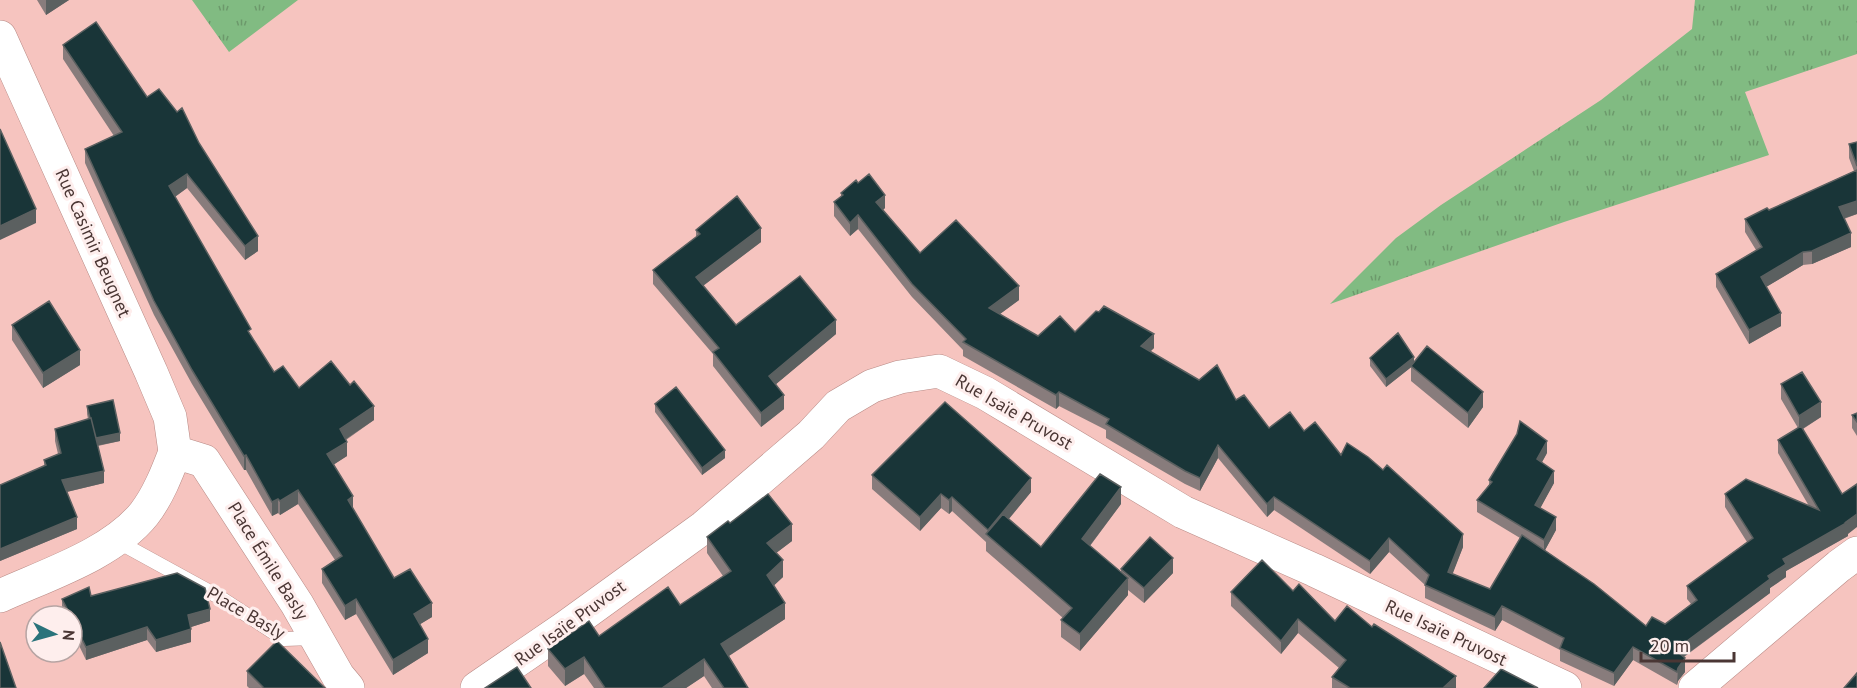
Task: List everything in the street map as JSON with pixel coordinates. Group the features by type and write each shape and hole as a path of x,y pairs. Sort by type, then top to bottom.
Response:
{"street":[{"name":"Rue Casimir Beugnet","path":"0,37 155,381 170,417 175,452"},
{"name":"Rue Isaïe Pruvost","path":"477,688 704,527 811,435 838,406 872,386 900,376 939,371 985,393 1183,512 1314,570 1565,688"},
{"path":"0,596 81,559 115,540 144,514 163,482 175,452"},
{"name":"Place Émile Basly","path":"175,452 204,461 297,604 348,688"},
{"path":"1695,688 1857,553"}],"lane":[{"name":"Place Basly","path":"115,540 219,597 284,639 316,638"}],"green space":[{"path":"192,0 298,0 229,52"},
{"path":"1695,0 1857,0 1857,54 1745,92 1769,155 1564,222 1330,304 1396,238 1441,205 1601,100 1692,29"}],"building":[{"path":"96,22 147,97 159,89 177,112 182,108 199,143 258,236 245,246 187,174 169,186 251,329 248,331 274,372 283,366 299,388 331,361 350,385 354,381 374,406 340,429 347,442 327,454 353,496 348,500 394,578 410,569 432,603 414,614 428,639 393,660 356,599 345,606 322,569 342,556 298,490 280,501 278,499 272,502 246,455 244,456 192,370 154,301 85,149 122,132 63,45"},
{"path":"0,129 36,209 0,226"},
{"path":"1857,142 1857,166 1849,144"},
{"path":"1857,170 1857,201 1839,207 1851,233 1812,251 1803,252 1761,277 1781,313 1749,330 1716,274 1762,247 1745,219"},
{"path":"869,174 885,195 876,202 920,253 956,220 1019,286 989,308 1038,336 1060,316 1075,332 1104,306 1154,334 1141,346 1199,380 1217,365 1236,400 1244,395 1269,428 1290,412 1304,431 1315,422 1341,455 1347,443 1383,470 1387,465 1463,534 1448,572 1490,589 1522,535 1594,584 1646,626 1652,617 1665,624 1697,600 1687,586 1753,538 1725,494 1746,479 1819,510 1778,440 1801,426 1842,494 1857,484 1857,514 1846,522 1848,522 1783,559 1786,564 1768,576 1770,579 1675,650 1685,658 1677,672 1633,647 1614,673 1560,648 1564,638 1502,606 1495,617 1425,585 1429,575 1389,538 1370,561 1274,497 1267,504 1218,445 1200,478 1106,424 1109,419 1059,392 1056,395 963,342 966,339 912,284 858,215 850,223 834,202 856,180 858,183"},
{"path":"737,196 761,228 696,277 736,325 800,276 836,320 769,376 784,395 761,413 713,352 719,348 653,270 700,234 696,230"},
{"path":"49,301 80,350 43,373 12,325"},
{"path":"1398,333 1414,357 1386,379 1370,358"},
{"path":"1427,346 1483,392 1468,413 1411,366"},
{"path":"1802,372 1821,402 1799,416 1781,384"},
{"path":"676,387 725,450 702,468 655,404"},
{"path":"113,400 120,433 96,438 87,406"},
{"path":"945,402 1031,478 988,530 952,497 949,500 941,494 920,517 872,475"},
{"path":"91,418 104,471 62,480 77,517 0,549 0,485 46,465 44,460 61,453 55,429"},
{"path":"1520,421 1547,441 1537,459 1554,471 1535,505 1556,517 1544,540 1477,500 1492,482 1489,480 1517,434"},
{"path":"1100,474 1121,487 1082,539 1128,578 1080,634 1061,620 1072,608 986,534 1003,514 1041,547"},
{"path":"768,494 792,524 767,543 783,560 767,575 785,603 721,644 748,688 724,688 704,659 662,688 605,688 584,657 565,669 548,649 589,621 599,636 668,587 680,605 731,571 707,537 728,521 730,523"},
{"path":"1150,537 1173,558 1144,588 1121,569"},
{"path":"1262,560 1293,591 1299,584 1335,621 1347,606 1372,627 1374,624 1456,676 1443,688 1350,688 1332,677 1346,660 1298,619 1281,641 1231,592"},
{"path":"177,573 205,588 210,609 188,615 191,629 156,640 147,627 86,647 84,643 84,604 65,604 62,599 89,587 91,596"},
{"path":"277,641 325,688 264,688 247,671"},
{"path":"0,642 16,688 0,688"},
{"path":"517,667 531,688 485,688"},
{"path":"1501,669 1538,688 1484,688"},
{"path":"1857,673 1857,688 1844,688"}]}
